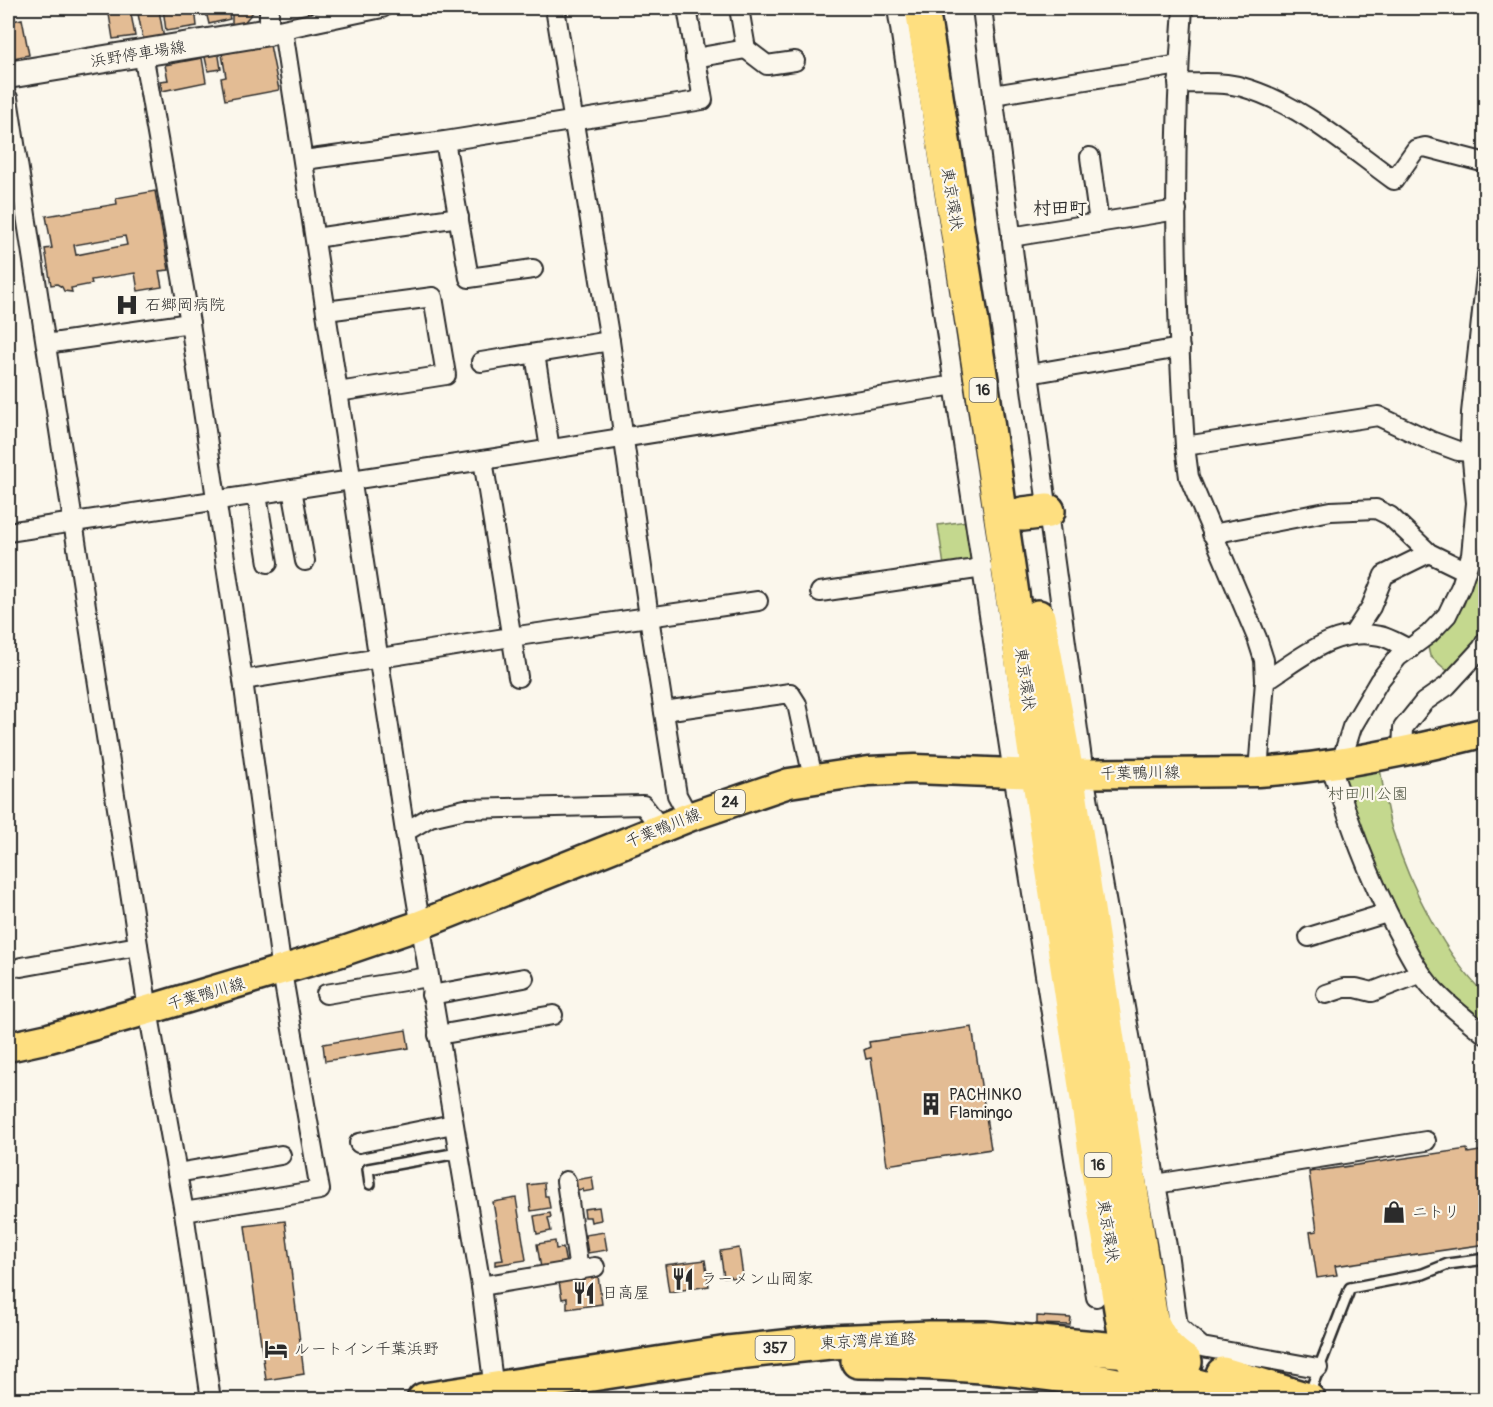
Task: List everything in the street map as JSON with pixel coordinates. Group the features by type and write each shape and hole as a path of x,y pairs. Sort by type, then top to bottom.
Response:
{"highway":[{"name":"東京環状","path":"922,8 981,380 1051,773 1120,1125 1151,1320 1160,1340 1170,1352 1185,1362"},
{"name":"東京環状","path":"945,8 1036,512 1051,773 1097,1165 1133,1355"},
{"name":"東京環状","path":"1120,1125 1121,1213 1141,1334 1140,1346 1133,1355"},
{"name":"東京湾岸道路","path":"424,1400 729,1353 830,1342 930,1338 985,1338 1185,1362 1307,1399"},
{"path":"1103,1382 1123,1372 1133,1355"},
{"path":"1133,1355 1136,1364 1146,1372 1247,1400"},
{"name":"東京湾岸道路","path":"548,1400 748,1368 835,1361 951,1363 1025,1370 1103,1382 1174,1398"}],"main road":[{"name":"浜野停車場線","path":"8,75 143,53 274,23"},
{"name":"千葉鴨川線","path":"8,1047 148,1011 282,972 420,925 688,817 789,783 869,771 915,768 1051,773 1258,772 1402,752 1485,732"}],"street":[{"path":"382,8 274,23 304,160 405,832 481,1286 494,1390"},
{"path":"555,8 610,341 677,795 688,817"},
{"path":"304,160 574,122 703,100 687,8"},
{"path":"739,8 746,49 767,65 795,61"},
{"path":"897,8 1003,702 1051,773 1093,825 1156,1184 1178,1326 1202,1347 1318,1368"},
{"path":"982,8 1029,374 1036,512"},
{"path":"1183,8 1178,83 1176,249 1185,446 1189,477 1257,638 1263,660 1265,681 1258,772"},
{"path":"695,58 746,49"},
{"path":"143,53 190,323 243,680 282,972 320,1190 184,1212"},
{"path":"993,95 1179,65"},
{"path":"1178,83 1240,86 1279,100 1394,180 1416,149 1425,147 1485,163"},
{"path":"8,98 148,1011 184,1212 211,1400"},
{"path":"445,141 469,278 533,269"},
{"path":"1090,157 1099,223"},
{"path":"1011,237 1176,210"},
{"path":"315,238 459,217"},
{"path":"1485,275 1482,348 1471,414 1470,439 1476,503 1471,555 1461,586 1447,615 1429,634 1398,657 1379,681 1352,726 1335,763 1357,845 1387,913 1421,973 1440,996 1485,1035"},
{"path":"326,311 433,297 446,375 338,392"},
{"path":"46,344 190,323"},
{"path":"481,362 610,341"},
{"path":"1029,374 1180,348"},
{"path":"535,354 550,449"},
{"path":"8,532 955,385"},
{"path":"1185,446 1378,416 1431,441 1458,451 1471,452"},
{"path":"483,460 518,677"},
{"path":"292,489 305,561"},
{"path":"257,495 268,563"},
{"path":"1212,534 1331,511 1376,509 1390,516 1429,553 1466,571"},
{"path":"1354,633 1371,607 1384,575 1429,553"},
{"path":"819,592 983,568"},
{"path":"243,680 511,637 758,601"},
{"path":"1265,681 1334,638 1354,633 1382,636 1410,649"},
{"path":"1402,752 1403,728 1424,702 1447,686 1482,648 1485,641"},
{"path":"664,711 790,693 797,704 813,778"},
{"path":"1051,773 1022,832 1096,1297"},
{"path":"405,832 430,817 465,809 643,805 661,828"},
{"path":"1309,937 1387,913"},
{"path":"21,967 138,946"},
{"path":"1326,994 1344,988 1372,992 1421,973"},
{"path":"326,994 524,978"},
{"path":"438,1035 553,1015"},
{"path":"359,1143 453,1124"},
{"path":"1156,1184 1426,1141"},
{"path":"177,1173 281,1155"},
{"path":"481,1286 587,1269 566,1181"}],"lane":[{"path":"370,1184 368,1169 458,1153"},
{"path":"1307,1399 1350,1288 1423,1274 1448,1264 1485,1259"}],"green space":[{"path":"1485,359 1485,634 1451,674 1430,656 1428,647 1445,630 1464,605 1480,557 1484,511 1480,444"},
{"path":"967,521 973,561 944,566 938,525"},
{"name":"村田川公園","path":"1380,769 1391,824 1408,874 1443,940 1470,979 1485,994 1485,1026 1434,979 1415,954 1367,852 1344,776"}],"building":[{"path":"108,8 130,8 135,36 113,39"},
{"path":"163,8 195,8 197,26 166,31"},
{"path":"205,8 227,8 230,19 209,24"},
{"path":"232,8 254,8 254,11 241,26 232,26"},
{"path":"307,8 347,8 308,14"},
{"path":"159,10 164,39 144,43 138,14"},
{"path":"22,19 29,55 8,59 8,22"},
{"path":"270,45 279,90 225,100 221,78 226,77 222,54"},
{"path":"218,50 221,69 208,71 204,53"},
{"path":"202,58 206,82 162,91 160,81 168,80 165,65"},
{"path":"155,191 169,270 159,271 162,287 138,291 135,273 91,280 92,284 71,288 72,292 64,291 57,284 51,285 45,249 52,248 46,216 117,204 116,198","holes":["125,236 127,245 76,255 74,245"]},
{"name":"PACHINKO Flamingo","path":"972,1027 991,1149 887,1165 871,1058 866,1059 864,1050 870,1047 869,1042"},
{"path":"406,1030 409,1048 325,1061 323,1044"},
{"path":"1467,1149 1468,1153 1486,1150 1486,1244 1335,1266 1337,1275 1317,1278 1310,1232 1317,1231 1309,1172"},
{"path":"592,1177 594,1190 583,1192 582,1189 577,1190 575,1180"},
{"path":"544,1183 545,1196 548,1196 550,1208 531,1211 528,1185"},
{"path":"516,1198 526,1260 495,1265 495,1261 503,1260 493,1202"},
{"path":"599,1207 601,1220 591,1222 590,1217 585,1217 584,1209"},
{"path":"550,1213 551,1217 548,1218 551,1231 537,1234 534,1216"},
{"path":"285,1221 304,1374 266,1380 245,1226"},
{"path":"604,1232 607,1250 588,1253 585,1235"},
{"path":"555,1241 556,1249 563,1248 566,1264 541,1268 537,1244"},
{"path":"739,1248 743,1276 724,1277 720,1251"},
{"path":"705,1260 709,1286 669,1292 665,1265"},
{"path":"598,1276 602,1304 567,1309 567,1298 562,1299 559,1282"},
{"path":"1037,1316 1071,1318 1070,1325 1037,1324"}],"place":[{"name":"石郷岡病院","path":"127,305"},
{"name":"PACHINKO Flamingo","path":"931,1104"},
{"name":"ニトリ","path":"1394,1212"},
{"name":"ラーメン山岡家","path":"683,1279"},
{"name":"日高屋","path":"584,1293"},
{"name":"ルートイン千葉浜野","path":"276,1349"}],"district":[{"name":"村田町","path":"1060,208"}]}
